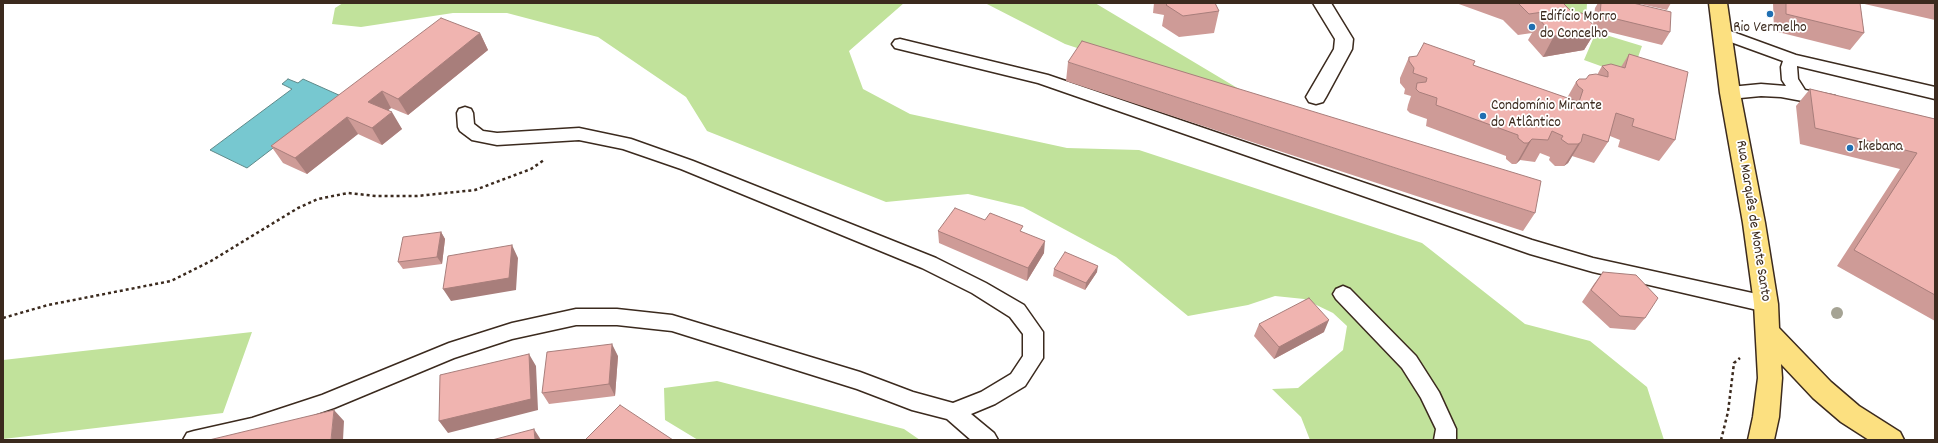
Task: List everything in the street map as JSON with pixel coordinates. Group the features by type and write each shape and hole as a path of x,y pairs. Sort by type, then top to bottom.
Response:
{"main road":[{"name":"Rua Marquês de Monte Santo","path":"1718,3 1730,93 1754,223 1766,304 1770,378 1766,418 1761,440"},
{"path":"1768,332 1801,370 1822,390 1850,414 1891,440"}],"street":[{"path":"1316,97 1343,49 1344,39 1340,29 1322,3"}],"lane":[{"path":"1722,33 1792,59 1935,93"},
{"path":"900,44 1042,79 1537,249 1600,267 1766,304"},
{"path":"1792,59 1789,68 1790,80 1799,93"},
{"path":"1730,93 1761,90 1799,93 1844,104"},
{"path":"465,113 466,127 478,136 497,139 579,134 626,143 687,165 929,263 979,288 1017,311 1033,332 1033,358 1018,380 988,398 953,412"},
{"path":"1343,294 1409,362 1429,392 1446,429 1445,440"},
{"path":"194,440 252,427 327,402 449,351 512,331 576,317 617,318 672,323 860,381 912,401 953,412 987,440"}],"path":[{"path":"3,318 48,305 171,281 211,261 298,208 318,199 348,193 376,196 417,196 475,190 531,169 579,134"},
{"path":"1721,440 1728,412 1734,363 1768,332"}],"green space":[{"path":"343,3 904,3 849,51 863,89 910,114 1067,148 1139,150 1422,243 1525,324 1590,341 1647,387 1664,440 1310,440 1301,417 1272,389 1298,388 1343,350 1347,326 1333,313 1304,299 1275,296 1248,305 1188,316 1116,257 1023,207 968,194 886,202 707,131 686,97 598,37 507,13 453,13 361,27 332,24 335,8"},
{"path":"985,3 1095,3 1239,89 1238,101 1065,44"},
{"path":"1555,3 1587,3 1586,21"},
{"path":"1596,32 1642,46 1631,77 1584,60"},
{"path":"252,332 223,413 3,439 3,360"},
{"path":"717,381 904,429 920,440 698,440 665,420 664,388"}],"water":[{"path":"288,79 298,83 303,79 341,96 247,168 210,150 292,89 282,84"}],"building":[{"path":"1168,3 1215,3 1219,11 1183,16 1166,5"},
{"path":"1518,3 1563,3 1574,14 1582,13 1597,29 1554,36 1539,19 1548,18 1543,12 1529,14"},
{"path":"1601,3 1633,3 1671,12 1670,32 1600,15"},
{"path":"1786,3 1860,3 1864,33 1786,14"},
{"path":"441,18 480,33 398,99 382,91 368,102 392,112 372,128 347,117 295,158 271,146"},
{"path":"1082,41 1541,181 1535,213 1068,62"},
{"path":"1424,43 1475,61 1473,65 1579,102 1583,90 1576,82 1579,79 1586,79 1589,75 1596,74 1608,77 1608,72 1602,66 1611,64 1625,68 1629,54 1688,72 1675,140 1632,126 1634,119 1616,113 1608,142 1583,134 1581,142 1578,144 1568,144 1561,139 1563,136 1552,131 1548,140 1532,139 1528,143 1524,143 1518,138 1518,135 1436,105 1437,98 1419,92 1416,89 1417,83 1426,82 1427,78 1413,73 1414,68 1409,61 1409,57 1417,56"},
{"path":"1810,89 1935,119 1935,295 1854,250 1917,153 1815,128"},
{"path":"955,208 985,220 990,213 1023,226 1020,231 1045,241 1028,268 938,231"},
{"path":"441,232 437,257 398,262 403,237"},
{"path":"512,245 509,278 443,289 448,256"},
{"path":"1065,252 1098,266 1086,283 1054,269"},
{"path":"1603,272 1636,275 1658,298 1645,318 1620,316 1591,290"},
{"path":"1309,298 1329,320 1279,347 1259,324"},
{"path":"612,344 609,384 542,393 547,352"},
{"path":"529,354 531,399 439,421 440,375"},
{"path":"620,405 673,440 585,440"},
{"path":"334,410 331,440 209,440"},
{"path":"534,429 535,440 492,440"}],"place":[{"name":"Rio Vermelho","path":"1770,14"},
{"name":"Edifício Morro do Concelho","path":"1532,27"},
{"name":"Condomínio Mirante do Atlântico","path":"1483,116"},
{"name":"Ikebana","path":"1850,148"}]}
